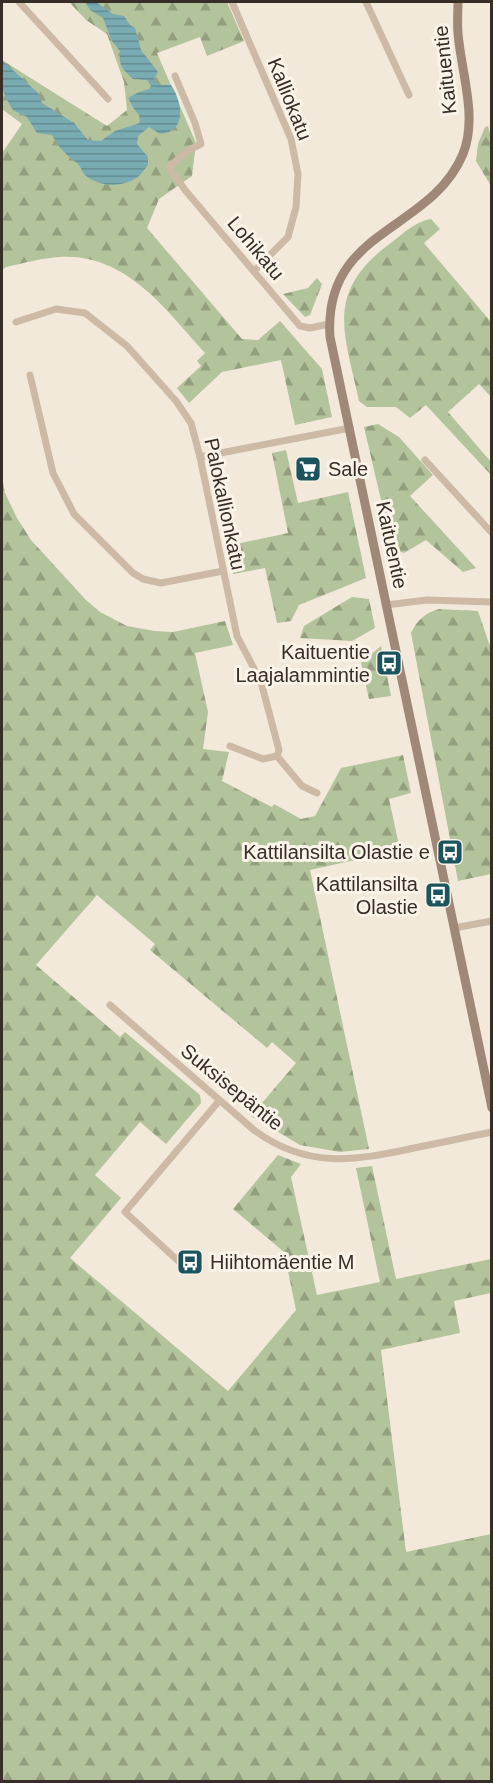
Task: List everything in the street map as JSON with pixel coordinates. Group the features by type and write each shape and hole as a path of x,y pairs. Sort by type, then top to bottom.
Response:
{"street":[{"path":"19,2 108,99"},
{"name":"Kalliokatu","path":"232,2 291,139 298,174 296,207 288,237 254,271"},
{"path":"366,2 409,95"},
{"name":"Kaituentie","path":"458,2 458,33 470,120 467,144 461,158 436,192 373,240 355,257 340,278 332,300 329,324 492,1107"},
{"name":"Lohikatu","path":"175,76 195,123 201,144 187,151 168,167 300,326 310,328 329,324"},
{"name":"Palokallionkatu","path":"16,322 56,309 86,314 127,346 176,401 191,423 237,636 261,682 279,750 277,756"},
{"path":"30,375 53,473 74,514 133,573 143,579 160,583 223,571"},
{"path":"200,457 350,428"},
{"path":"425,460 492,533"},
{"path":"387,605 427,600 492,602"},
{"path":"230,746 263,759 277,756 302,786 317,793"},
{"path":"454,928 492,921"},
{"name":"Suksisepäntie","path":"110,1005 267,1140 297,1152 347,1160 492,1131"},
{"path":"187,1269 125,1212 219,1101"}],"green space":[{"path":"69,2 227,2 244,41 207,56 200,37 157,53 196,143 192,176 159,199 147,228 242,339 258,340 280,321 322,369 332,417 295,425 281,360 222,372 189,403 177,388 201,366 197,361 205,353 143,287 125,274 105,264 84,258 60,257 26,262 2,270 2,153 22,124 2,109 2,60 107,126 127,110 124,82 107,34 86,20"},
{"path":"488,126 491,137 491,186 476,161 478,144 485,127"},
{"path":"431,219 440,229 424,243 491,322 491,397 479,384 448,412 491,462 491,475 426,405 410,418 396,407 367,407 359,401 345,335 344,316 347,298 355,281 368,263 408,229"},
{"path":"317,278 322,284 310,315 305,317 283,294 308,288"},
{"path":"378,424 399,437 433,475 410,496 476,568 463,572 426,540 404,553 398,551 391,543 364,427"},
{"path":"286,450 298,503 348,492 366,578 299,605 291,621 277,623 265,568 233,574 227,546 288,533 272,453"},
{"path":"2,476 5,493 31,540 86,600 100,612 127,626 155,631 173,632 225,621 233,645 195,653 208,712 203,749 229,752 222,781 272,807 274,804 301,819 315,816 341,768 403,755 411,793 389,799 400,850 310,870 369,1149 340,1152 300,1145 251,1116 296,1063 272,1042 267,1048 150,950 155,944 97,895 36,965 120,1037 125,1032 200,1095 201,1103 166,1144 140,1122 95,1175 121,1198 70,1258 228,1391 296,1310 284,1252 233,1209 278,1155 301,1164 291,1177 317,1295 380,1282 356,1168 372,1166 396,1279 491,1259 491,1293 454,1301 460,1333 381,1350 406,1552 491,1534 491,1781 2,1781"},
{"path":"352,597 369,599 375,628 352,641 300,638 304,626"},
{"path":"439,609 478,611 492,652 491,874 458,881 411,633 422,618"},
{"path":"381,646 391,696 369,699 361,663"}],"water":[{"path":"85,2 96,2 113,14 124,16 135,28 141,50 158,72 154,79 156,83 171,85 180,107 179,122 175,128 160,134 149,127 138,136 137,144 148,157 148,164 138,177 117,185 96,182 84,174 79,165 63,150 52,135 37,133 27,117 13,110 2,86 2,60 38,93 42,103 74,123 88,140 101,141 115,131 140,123 139,115 128,98 151,86 147,80 133,79 124,70 120,60 120,51 112,41 103,18 90,10"}],"place":[{"name":"Sale","path":"308,469"},
{"name":"Kaituentie Laajalammintie","path":"389,663"},
{"name":"Kattilansilta Olastie e","path":"450,852"},
{"name":"Kattilansilta Olastie","path":"438,895"},
{"name":"Hiihtomäentie M","path":"190,1262"}]}
